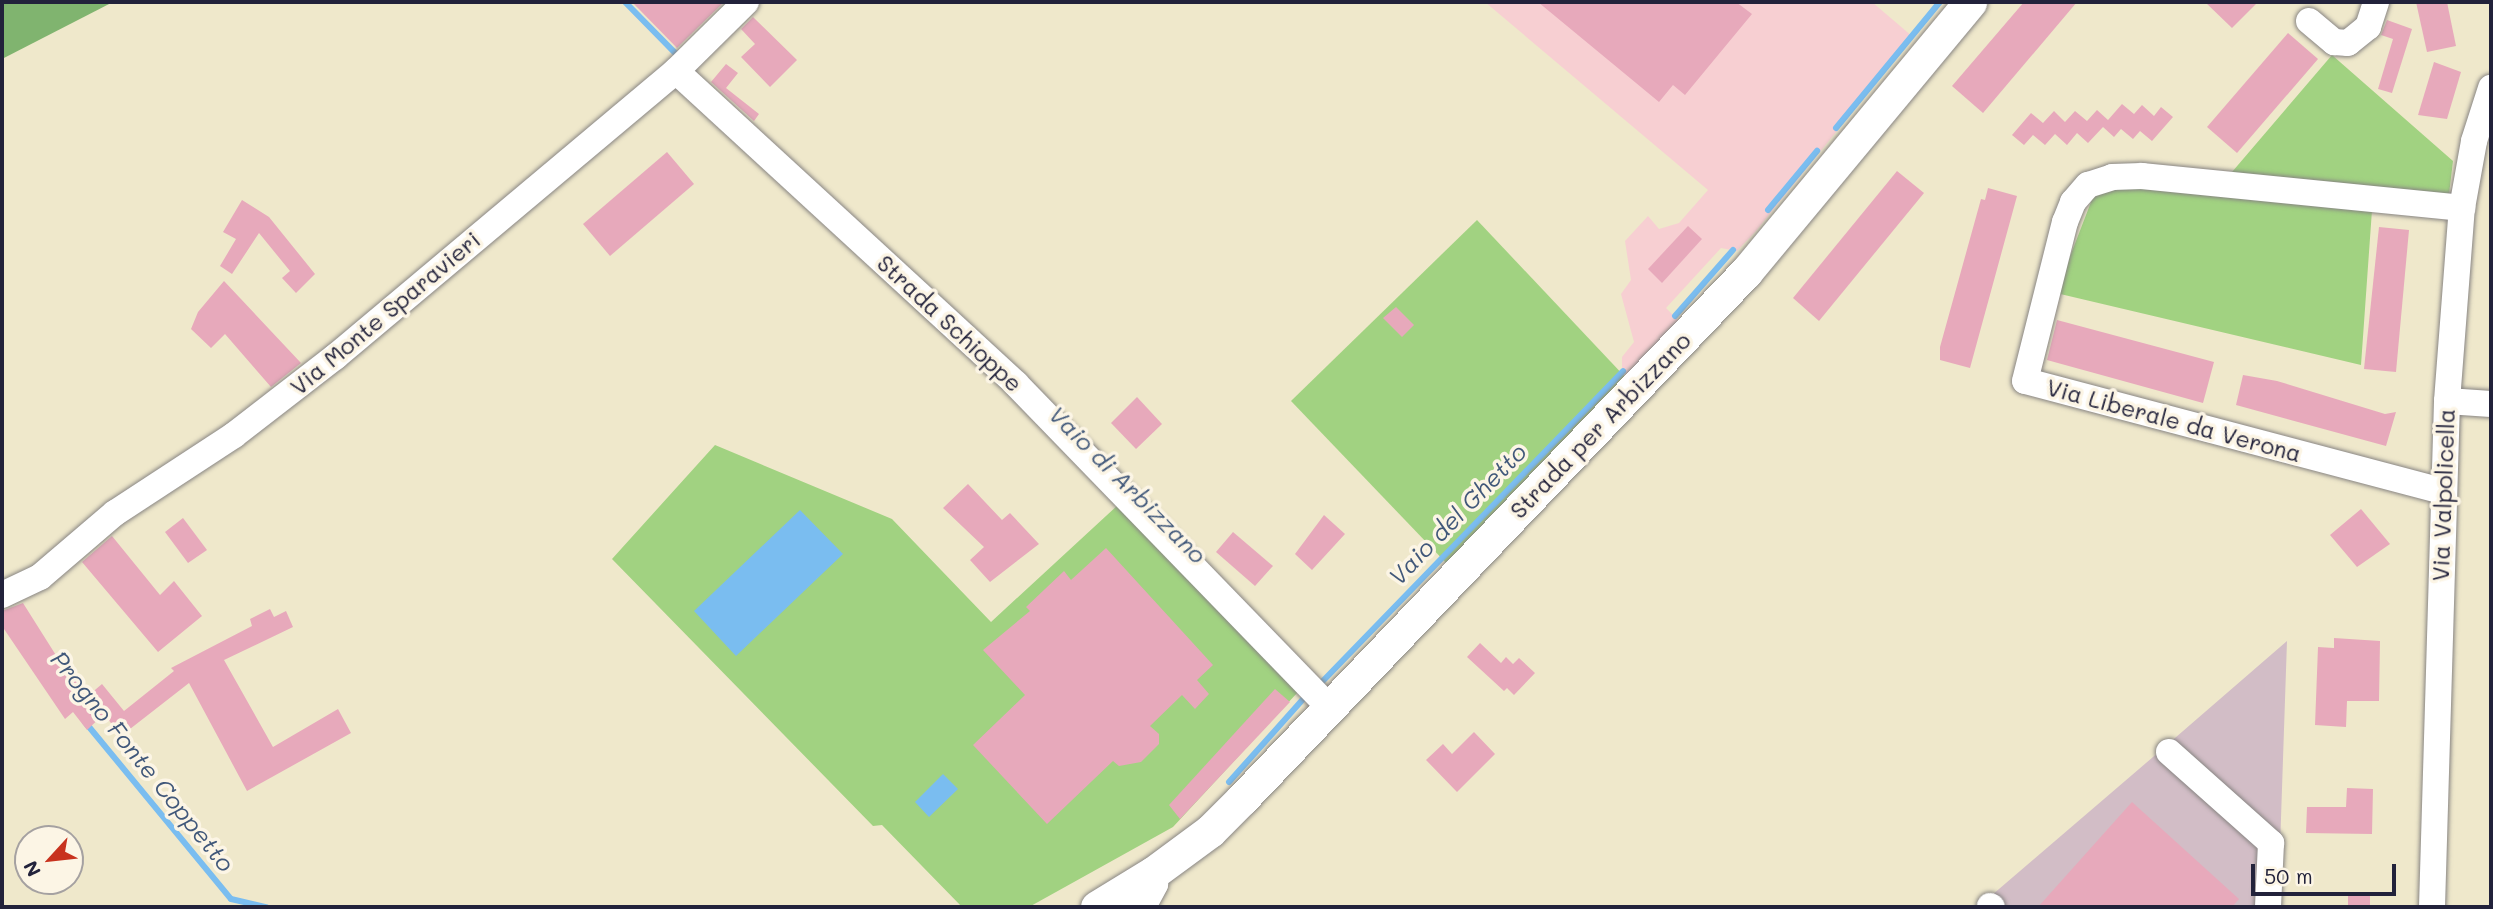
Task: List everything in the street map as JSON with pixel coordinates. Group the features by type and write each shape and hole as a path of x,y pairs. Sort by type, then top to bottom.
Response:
{"main road":[{"name":"Strada per Arbizzano","path":"1153,873 1210,831 1746,272 1970,2"},
{"path":"1097,907 1153,873"}],"street":[{"name":"Via Monte Sparavieri","path":"2,595 40,577 115,513 234,435 335,357 676,71 747,2"},
{"path":"2309,21 2334,42 2348,43 2368,27 2375,2"},
{"name":"Strada Schioppe","path":"676,71 1016,384 1329,708"},
{"name":"Via Valpolicella","path":"2432,907 2442,491 2447,401 2462,208 2474,141 2491,88"},
{"name":"Via Liberale da Verona","path":"2442,491 2025,381 2065,222 2073,202 2088,185 2112,177 2143,176 2462,208"},
{"path":"2447,401 2491,404"},
{"path":"2169,752 2271,844 2269,907"},
{"path":"1143,907 1155,884 1153,873"}],"shaded area":[{"path":"1485,2 1872,2 1913,37 1756,231 1737,251 1721,248 1666,308 1679,321 1630,378 1622,370 1622,357 1634,342 1621,294 1631,280 1625,241 1648,216 1659,229 1679,223 1708,190"},
{"path":"2287,641 2278,907 1978,907 2153,757"}],"green space":[{"path":"2,2 113,2 2,59"},
{"path":"2332,55 2453,161 2447,211 2372,210 2361,365 2056,293 2096,189 2232,172"},
{"path":"1477,220 1627,379 1450,567 1291,401"},
{"path":"715,445 892,519 991,622 1119,504 1298,692 1173,827 1029,907 962,907 882,825 873,826 612,559"}],"water":[{"path":"800,510 843,554 736,656 694,611"},
{"path":"943,774 958,789 929,817 915,802"}],"building":[{"path":"632,2 724,2 677,48"},
{"path":"1538,2 1736,2 1752,14 1685,95 1673,85 1659,102"},
{"path":"2024,2 2077,2 1983,113 1952,86"},
{"path":"2205,2 2258,2 2232,28"},
{"path":"2416,2 2447,2 2456,46 2427,52"},
{"path":"753,17 797,60 770,87 741,57 755,44 741,29"},
{"path":"2387,20 2412,29 2392,93 2378,89 2393,39 2381,35"},
{"path":"2288,33 2318,59 2237,153 2207,127"},
{"path":"2434,62 2461,72 2447,119 2418,115"},
{"path":"726,64 738,73 726,88 759,114 754,121 711,82"},
{"path":"2122,104 2134,114 2142,105 2154,116 2161,107 2173,117 2152,141 2140,131 2133,139 2121,129 2114,137 2103,127 2088,143 2077,133 2067,145 2055,134 2045,145 2033,135 2024,145 2012,135 2031,113 2043,123 2054,111 2065,122 2075,111 2087,121 2097,110 2108,120"},
{"path":"667,152 694,184 610,256 583,224"},
{"path":"1897,171 1924,193 1819,321 1793,298"},
{"path":"1988,188 2017,196 1970,368 1940,360 1940,347 1981,199 1985,200"},
{"path":"242,200 269,217 315,274 296,293 282,278 290,271 259,233 232,274 220,266 236,239 223,232"},
{"path":"1688,226 1702,239 1662,283 1648,269"},
{"path":"2379,227 2409,230 2396,372 2364,369"},
{"path":"224,281 301,363 271,387 225,334 211,348 191,329 198,312"},
{"path":"1396,307 1414,325 1402,337 1383,318"},
{"path":"2057,320 2214,362 2203,403 2047,360"},
{"path":"2243,375 2277,381 2385,414 2396,412 2386,446 2236,405"},
{"path":"1137,397 1162,424 1136,449 1111,423"},
{"path":"968,484 1002,520 1010,513 1039,544 990,582 970,560 984,547 943,508"},
{"path":"2361,509 2390,544 2357,567 2330,535"},
{"path":"1324,515 1345,534 1312,570 1295,554"},
{"path":"183,518 207,550 188,563 165,532"},
{"path":"1233,532 1273,566 1255,586 1216,552"},
{"path":"112,536 160,595 174,581 202,616 158,652 82,562"},
{"path":"1106,548 1213,665 1197,680 1209,694 1195,709 1182,695 1150,726 1159,734 1159,744 1141,762 1119,766 1113,761 1047,824 973,745 1025,695 983,650 1030,611 1026,607 1064,571 1071,580"},
{"path":"23,603 64,668 89,695 102,684 124,711 174,671 171,668 252,626 250,619 270,609 274,617 286,611 293,627 224,660 273,747 338,709 351,733 247,791 189,683 121,736 104,714 87,730 73,712 65,719 4,629 2,611"},
{"path":"2334,638 2380,641 2379,701 2347,701 2346,727 2315,725 2318,647 2334,648"},
{"path":"1480,643 1501,663 1506,657 1513,664 1519,658 1535,673 1514,695 1507,688 1504,691 1467,657"},
{"path":"1275,689 1290,702 1180,819 1169,805"},
{"path":"1474,732 1495,754 1457,792 1426,760 1443,744 1452,754"},
{"path":"2347,788 2373,789 2372,834 2306,833 2307,807 2346,807"},
{"path":"2132,802 2239,899 2232,907 2038,907"},
{"path":"2370,892 2370,907 2348,907 2348,893"}],"waterway":[{"name":"Vaio di Arbizzano","path":"625,2 680,58"},
{"name":"Vaio del Ghetto","path":"1836,128 1940,2"},
{"name":"Vaio del Ghetto","path":"1768,210 1817,151"},
{"name":"Vaio del Ghetto","path":"1675,316 1733,250"},
{"name":"Vaio del Ghetto","path":"1319,685 1623,371"},
{"name":"Vaio del Ghetto","path":"1229,782 1306,696"},
{"name":"Progno Fonte Coppetto","path":"85,722 231,899 267,907"}]}
